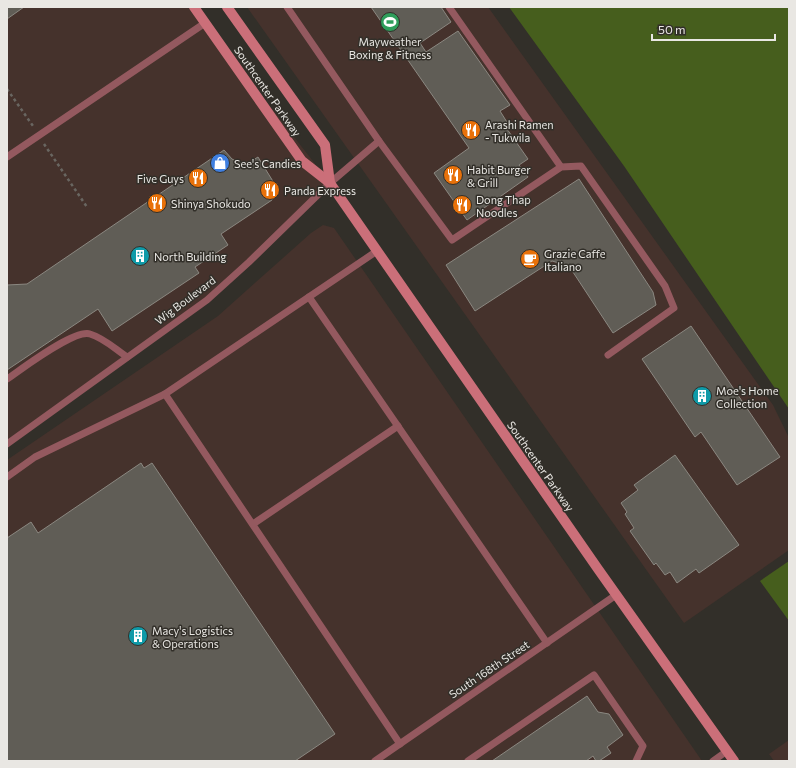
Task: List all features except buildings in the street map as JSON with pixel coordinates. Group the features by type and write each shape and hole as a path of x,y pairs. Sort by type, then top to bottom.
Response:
{"main road":[{"name":"Southcenter Parkway","path":"194,7 302,161 330,183 616,595 734,761"},
{"name":"Southcenter Parkway","path":"227,7 325,145 330,183"}],"lane":[{"path":"287,7 379,141 452,240 560,167 581,166 666,286 674,308 608,355"},
{"path":"450,7 560,167"},
{"path":"7,157 205,23"},
{"name":"Wig Boulevard","path":"7,444 207,300 249,262 330,183 379,141"},
{"path":"7,477 35,457 166,394 377,251"},
{"path":"309,297 547,643"},
{"path":"7,379 65,340 78,334 90,334 103,340 127,357"},
{"path":"166,394 400,744"},
{"path":"253,524 398,426"},
{"name":"South 168th Street","path":"375,761 616,595"},
{"path":"468,761 594,675 643,746 636,761"},
{"path":"713,761 727,751"}],"path":[{"path":"7,89 87,207"}],"shaded area":[{"path":"7,7 195,7 205,23 330,183 207,300 7,444"},
{"path":"247,7 488,7 773,405 789,438 789,550 684,623"},
{"path":"323,225 334,228 702,761 7,761 7,460 218,316 311,233"},
{"path":"789,740 789,761 774,761 769,754"}],"green space":[{"path":"509,7 789,7 789,409 624,166"},
{"path":"789,561 789,621 760,581"}],"place":[{"name":"Mayweather Boxing & Fitness","path":"390,22"},
{"name":"Arashi Ramen - Tukwila","path":"471,130"},
{"name":"See's Candies","path":"220,163"},
{"name":"Habit Burger & Grill","path":"453,175"},
{"name":"Five Guys","path":"198,178"},
{"name":"Panda Express","path":"270,190"},
{"name":"Shinya Shokudo","path":"157,203"},
{"name":"Dong Thap Noodles","path":"462,205"},
{"name":"North Building","path":"140,256"},
{"name":"Grazie Caffe Italiano","path":"530,259"},
{"name":"Moe's Home Collection","path":"702,396"},
{"name":"Macy's Logistics & Operations","path":"138,636"}]}
